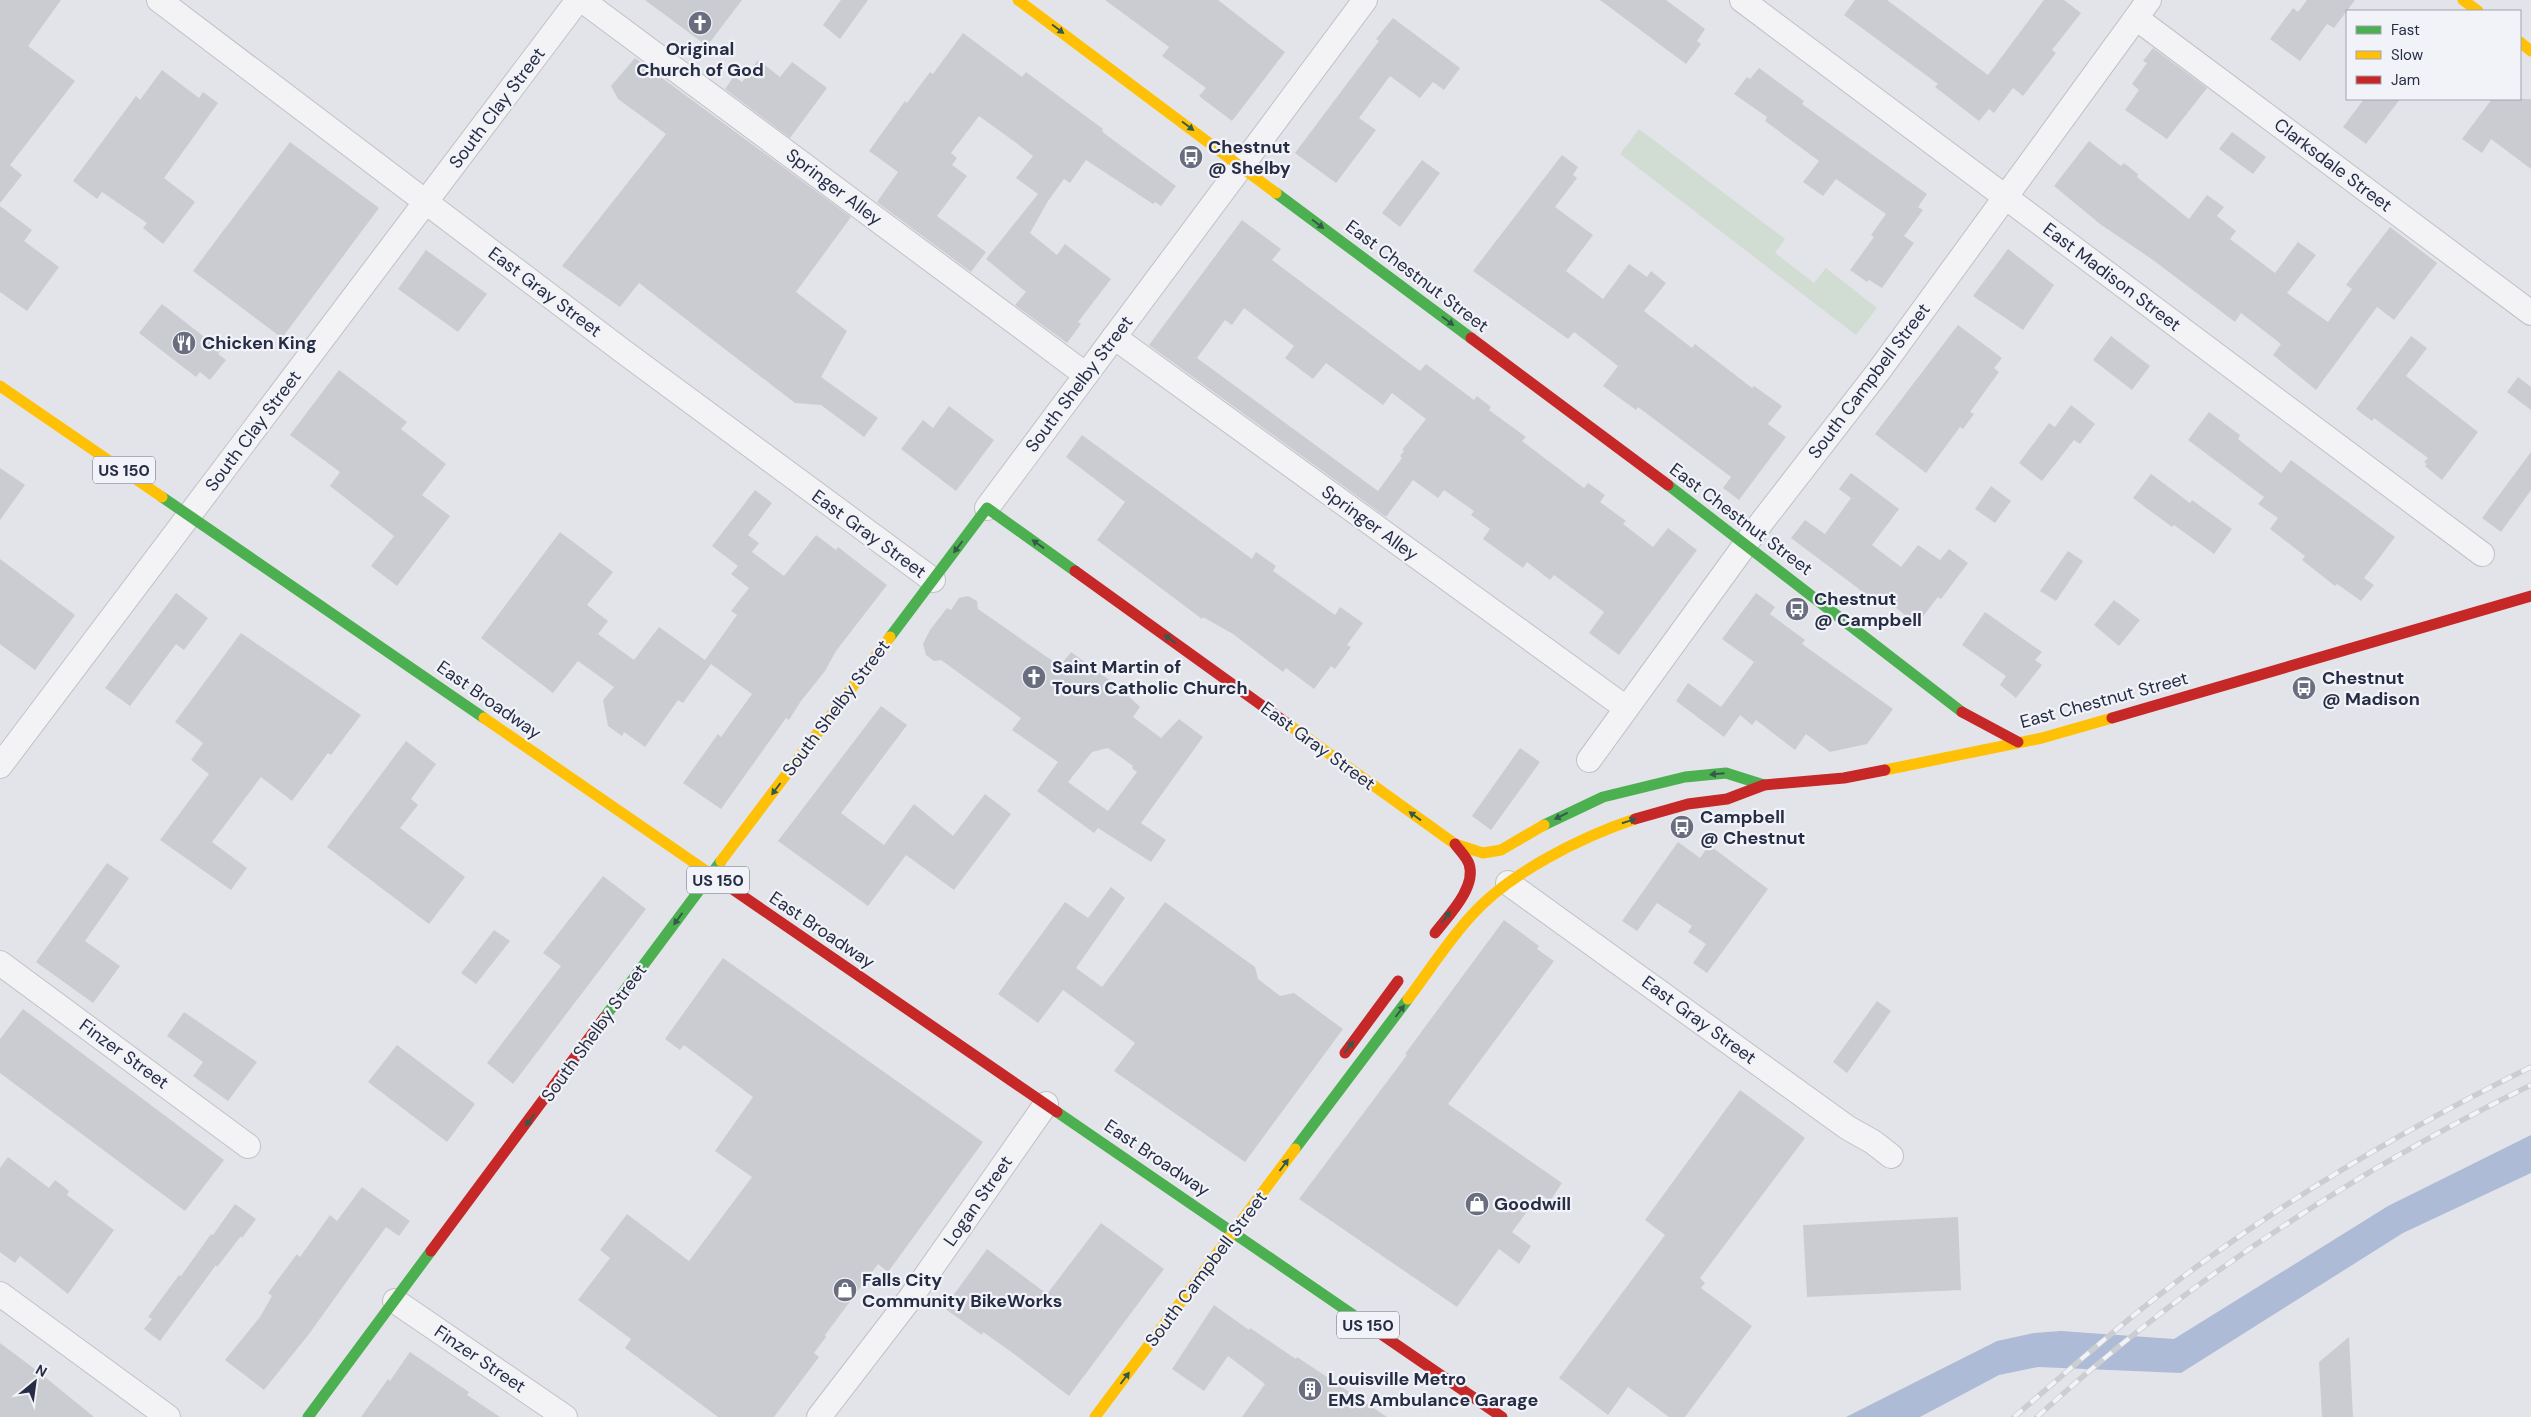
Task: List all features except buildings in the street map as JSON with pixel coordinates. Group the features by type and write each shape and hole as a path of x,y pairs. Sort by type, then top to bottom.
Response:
{"main road":[{"name":"East Chestnut Street","path":"1018,0 1747,543 1963,713 2018,742 2042,738 2531,596"},
{"path":"2463,0 2477,10"},
{"path":"2521,43 2531,51"},
{"name":"East Broadway","path":"0,386 190,514 710,875 1502,1417"},
{"name":"South Shelby Street","path":"308,1417 710,875 987,508"},
{"name":"East Gray Street","path":"987,508 1455,844"},
{"path":"1455,844 1483,853 1501,850 1558,817 1603,797 1685,777 1726,773 1764,785 1844,778 2018,742"},
{"name":"South Campbell Street","path":"1095,1417 1471,916 1508,883 1571,845 1612,827 1688,804 1727,799 1764,785"},
{"path":"1425,946 1468,885 1470,875 1469,864 1455,844"},
{"path":"1339,1060 1408,968"},
{"path":"1317,1097 1318,1120"}],"street":[{"name":"East Gray Street","path":"159,0 624,352 932,580"},
{"name":"South Clay Street","path":"0,766 580,0"},
{"name":"Springer Alley","path":"580,0 1086,375"},
{"name":"South Shelby Street","path":"987,508 1365,0"},
{"name":"East Madison Street","path":"1742,0 2482,554"},
{"name":"South Campbell Street","path":"1589,760 1747,543 1878,372 2142,9"},
{"name":"Clarksdale Street","path":"2142,9 2531,314"},
{"name":"Springer Alley","path":"1114,337 1626,708"},
{"name":"East Gray Street","path":"1508,883 1848,1128 1891,1156"},
{"name":"Finzer Street","path":"0,963 248,1146"},
{"name":"Logan Street","path":"819,1417 909,1300 1046,1104"},
{"path":"0,1294 168,1417"},
{"name":"Finzer Street","path":"395,1301 566,1417"}],"shaded area":[{"path":"1639,129 1785,239 1775,253 1814,283 1826,268 1877,308 1856,335 1620,154"}],"water":[{"path":"2531,1135 2531,1173 2403,1233 2181,1373 2038,1367 1999,1375 1920,1417 1846,1417 1997,1341 2034,1333 2061,1331 2174,1339 2388,1206"}],"railway":[{"path":"2014,1417 2135,1315 2184,1276 2248,1230 2366,1155 2531,1067"},
{"path":"2037,1417 2151,1321 2272,1233 2399,1155 2531,1085"}],"traffic: fast":[{"path":"1276,193 1471,338"},
{"path":"1668,485 1962,712"},
{"path":"162,497 484,718"},
{"path":"890,637 987,508 1075,571"},
{"path":"1544,825 1603,797 1685,777 1726,773 1764,785"},
{"path":"604,1018 721,861"},
{"path":"1295,1149 1408,999"},
{"path":"1057,1112 1362,1321"},
{"path":"308,1417 431,1251"}],"traffic: slow":[{"path":"1018,0 1276,193"},
{"path":"2463,0 2477,10"},
{"path":"2521,43 2531,51"},
{"path":"0,386 162,497"},
{"path":"721,861 890,637"},
{"path":"484,718 728,886"},
{"path":"1885,770 2042,738 2112,718"},
{"path":"1285,722 1455,844 1483,853 1501,850 1544,825"},
{"path":"1408,999 1446,946 1471,916 1505,885 1525,871 1569,846 1635,819"},
{"path":"1095,1417 1295,1149"}],"traffic: jam":[{"path":"1471,338 1668,485"},
{"path":"1075,571 1285,722"},
{"path":"2112,718 2531,596"},
{"path":"1962,712 2018,742"},
{"path":"1635,819 1688,804 1727,799 1764,785 1844,778 1885,770"},
{"path":"1435,933 1454,910 1469,882 1469,864 1455,844"},
{"path":"728,886 1057,1112"},
{"path":"1345,1053 1398,981"},
{"path":"431,1251 604,1018"},
{"path":"1362,1321 1502,1417"}],"place":[{"name":"Original Church of God","path":"700,23"},
{"name":"Chestnut @ Shelby","path":"1191,157"},
{"name":"Chicken King","path":"184,343"},
{"name":"Chestnut @ Campbell","path":"1797,609"},
{"name":"Saint Martin of Tours Catholic Church","path":"1034,677"},
{"name":"Chestnut @ Madison","path":"2304,688"},
{"name":"Campbell @ Chestnut","path":"1682,827"},
{"name":"Goodwill","path":"1477,1204"},
{"name":"Falls City Community BikeWorks","path":"845,1290"},
{"name":"Louisville Metro EMS Ambulance Garage","path":"1310,1389"}]}
